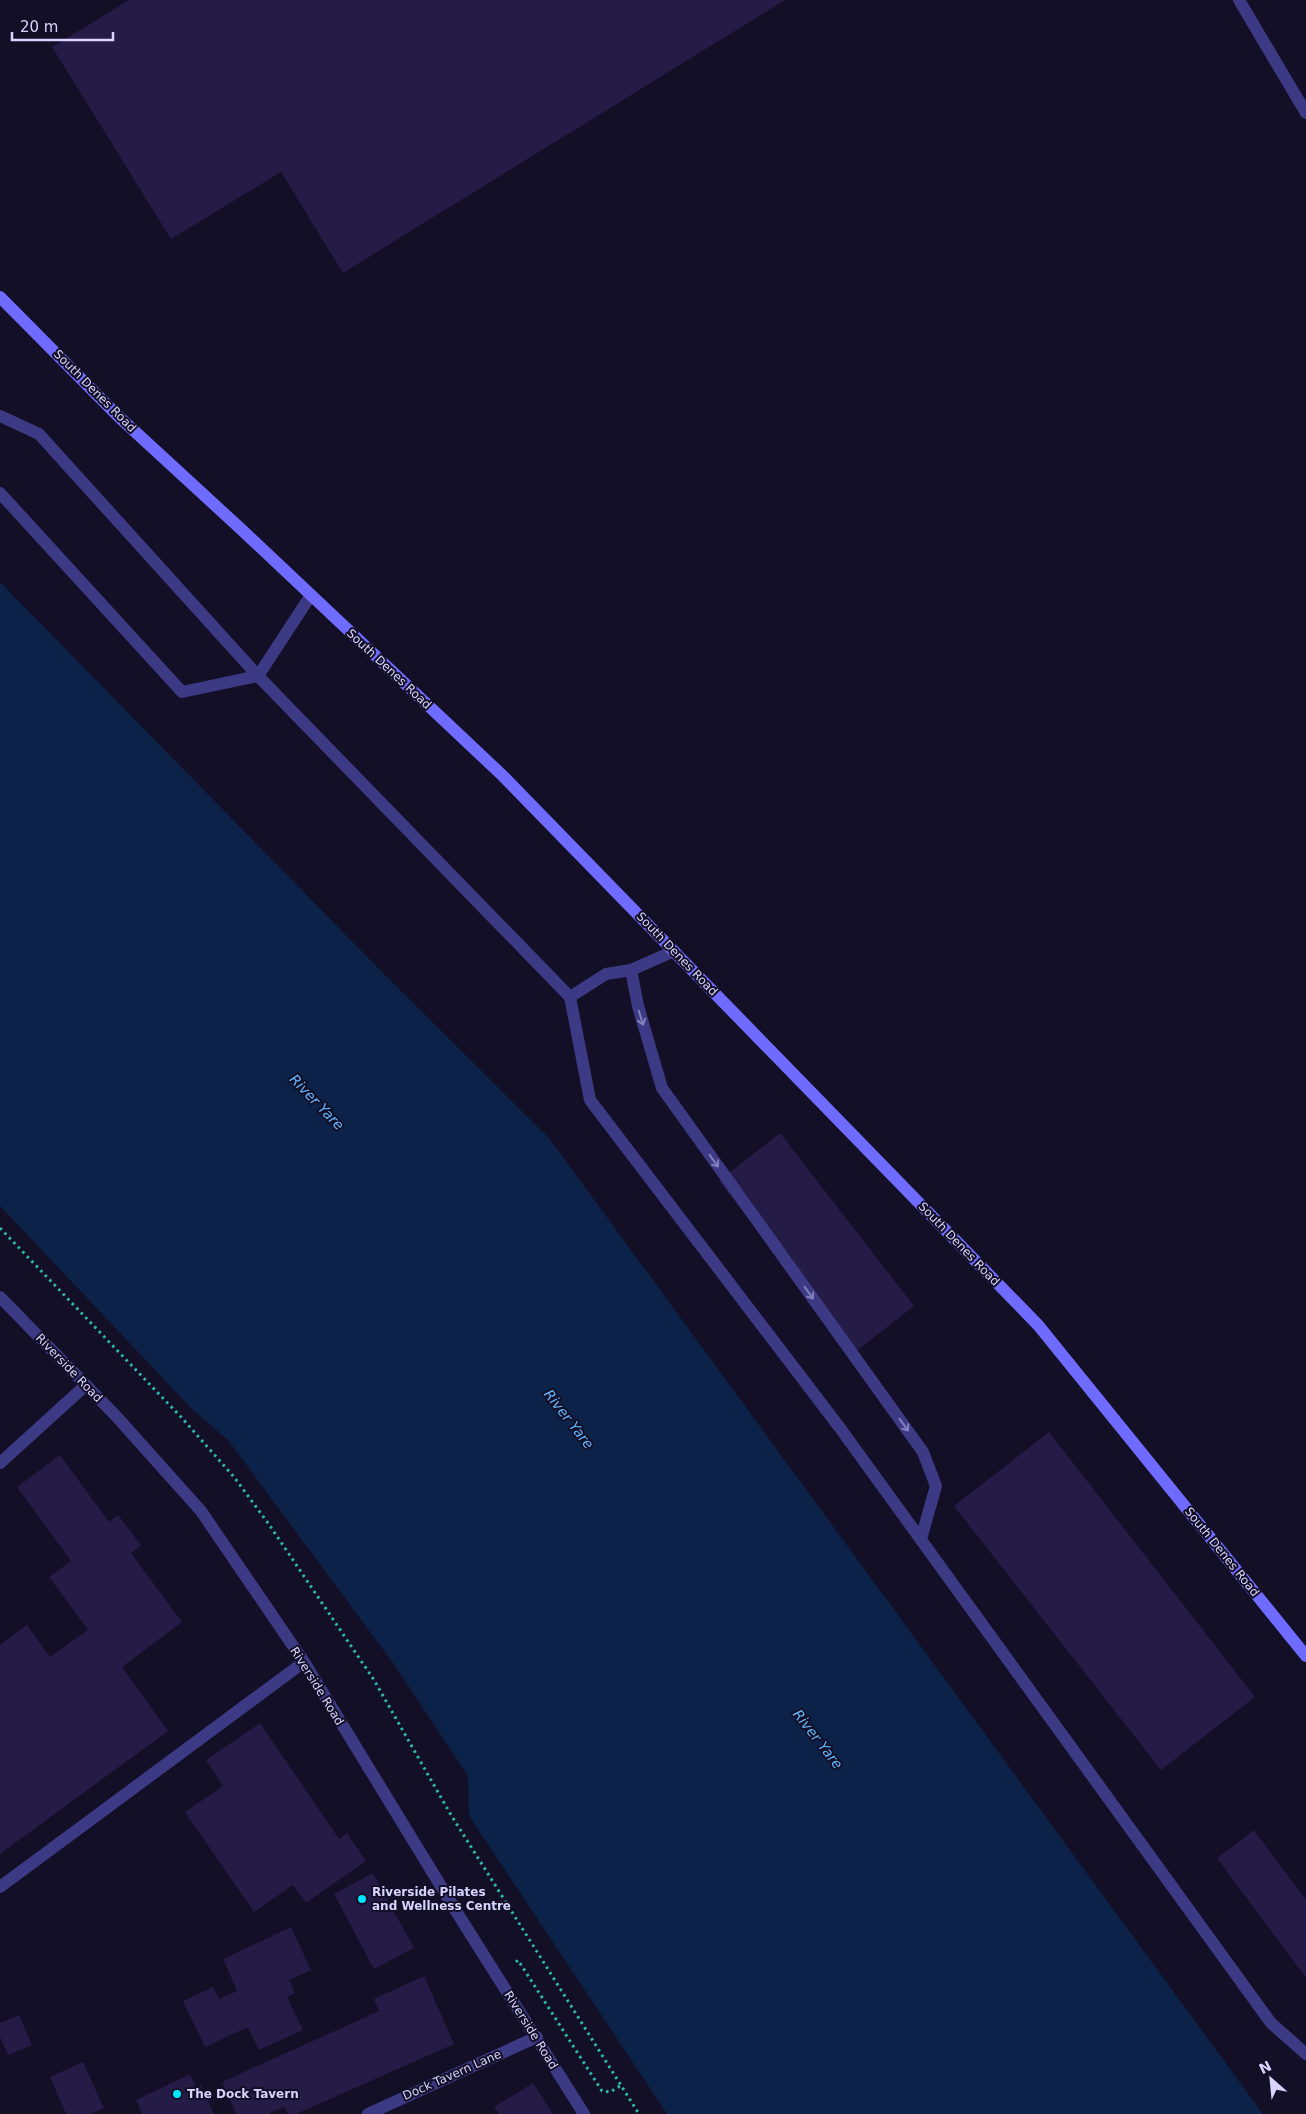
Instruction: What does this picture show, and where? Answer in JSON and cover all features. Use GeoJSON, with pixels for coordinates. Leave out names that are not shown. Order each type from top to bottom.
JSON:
{"type":"FeatureCollection","features":[{"type":"Feature","properties":{"kind":"street"},"geometry":{"type":"LineString","coordinates":[[1239,0],[1306,113]]}},
{"type":"Feature","properties":{"kind":"street","name":"South Denes Road"},"geometry":{"type":"LineString","coordinates":[[0,297],[118,416],[503,776],[1038,1325],[1306,1656]]}},
{"type":"Feature","properties":{"kind":"street"},"geometry":{"type":"LineString","coordinates":[[0,416],[39,434],[258,676],[570,997],[590,1100],[840,1428],[1271,2022],[1306,2054]]}},
{"type":"Feature","properties":{"kind":"street"},"geometry":{"type":"LineString","coordinates":[[0,493],[182,692],[258,676],[311,595]]}},
{"type":"Feature","properties":{"kind":"street"},"geometry":{"type":"LineString","coordinates":[[570,997],[606,974],[631,970],[674,951]]}},
{"type":"Feature","properties":{"kind":"street"},"geometry":{"type":"LineString","coordinates":[[631,970],[638,1006],[662,1088],[923,1452],[936,1486],[921,1538]]}},
{"type":"Feature","properties":{"kind":"street","name":"Riverside Road"},"geometry":{"type":"LineString","coordinates":[[0,1297],[86,1385],[201,1511],[304,1662],[461,1919],[584,2114]]}},
{"type":"Feature","properties":{"kind":"street"},"geometry":{"type":"LineString","coordinates":[[0,1463],[86,1385]]}},
{"type":"Feature","properties":{"kind":"street"},"geometry":{"type":"LineString","coordinates":[[0,1887],[304,1662]]}},
{"type":"Feature","properties":{"kind":"street","name":"Dock Tavern Lane"},"geometry":{"type":"LineString","coordinates":[[368,2114],[537,2037]]}},
{"type":"Feature","properties":{"kind":"path"},"geometry":{"type":"LineString","coordinates":[[0,1228],[180,1417],[234,1477],[268,1523],[374,1680],[452,1815],[639,2114]]}},
{"type":"Feature","properties":{"kind":"water","name":"River Yare"},"geometry":{"type":"Polygon","coordinates":[[[0,582],[386,976],[549,1138],[1263,2114],[667,2114],[469,1816],[468,1776],[393,1663],[228,1440],[192,1409],[0,1206],[0,582]]]}},
{"type":"Feature","properties":{"kind":"building"},"geometry":{"type":"Polygon","coordinates":[[[129,0],[785,0],[343,273],[281,172],[171,239],[52,47],[129,0]]]}},
{"type":"Feature","properties":{"kind":"building"},"geometry":{"type":"Polygon","coordinates":[[[780,1133],[914,1306],[854,1353],[719,1181],[780,1133]]]}},
{"type":"Feature","properties":{"kind":"building"},"geometry":{"type":"Polygon","coordinates":[[[1049,1432],[1255,1697],[1161,1770],[954,1506],[1049,1432]]]}},
{"type":"Feature","properties":{"kind":"building"},"geometry":{"type":"Polygon","coordinates":[[[60,1455],[109,1522],[118,1515],[141,1545],[131,1553],[182,1622],[122,1667],[168,1731],[0,1854],[0,1645],[27,1625],[50,1657],[88,1630],[49,1577],[71,1561],[17,1487],[60,1455]]]}},
{"type":"Feature","properties":{"kind":"building"},"geometry":{"type":"Polygon","coordinates":[[[260,1723],[339,1839],[347,1833],[366,1861],[306,1903],[293,1885],[254,1912],[185,1812],[223,1786],[206,1760],[260,1723]]]}},
{"type":"Feature","properties":{"kind":"building"},"geometry":{"type":"Polygon","coordinates":[[[1254,1830],[1306,1900],[1306,1978],[1217,1858],[1254,1830]]]}},
{"type":"Feature","properties":{"kind":"building"},"geometry":{"type":"Polygon","coordinates":[[[373,1873],[414,1948],[374,1969],[334,1894],[373,1873]]]}},
{"type":"Feature","properties":{"kind":"building"},"geometry":{"type":"Polygon","coordinates":[[[291,1927],[311,1970],[289,1980],[295,1993],[287,1997],[303,2030],[259,2050],[248,2027],[205,2047],[183,2001],[213,1987],[219,1999],[237,1991],[223,1959],[291,1927]]]}},
{"type":"Feature","properties":{"kind":"building"},"geometry":{"type":"Polygon","coordinates":[[[424,1976],[454,2044],[296,2114],[288,2114],[284,2107],[268,2114],[236,2114],[222,2082],[379,2011],[374,1999],[424,1976]]]}},
{"type":"Feature","properties":{"kind":"building"},"geometry":{"type":"Polygon","coordinates":[[[19,2015],[32,2045],[8,2055],[0,2037],[0,2023],[19,2015]]]}},
{"type":"Feature","properties":{"kind":"building"},"geometry":{"type":"Polygon","coordinates":[[[83,2062],[104,2108],[91,2114],[66,2114],[50,2077],[83,2062]]]}},
{"type":"Feature","properties":{"kind":"building","name":"The Dock Tavern"},"geometry":{"type":"Polygon","coordinates":[[[190,2074],[196,2088],[201,2085],[214,2114],[142,2114],[136,2100],[190,2074]]]}},
{"type":"Feature","properties":{"kind":"building"},"geometry":{"type":"Polygon","coordinates":[[[533,2083],[553,2114],[499,2114],[494,2107],[533,2083]]]}},
{"type":"Feature","properties":{"kind":"place","name":"Riverside Pilates and Wellness Centre"},"geometry":{"type":"Point","coordinates":[362,1899]}},
{"type":"Feature","properties":{"kind":"place","name":"The Dock Tavern"},"geometry":{"type":"Point","coordinates":[177,2094]}}]}
